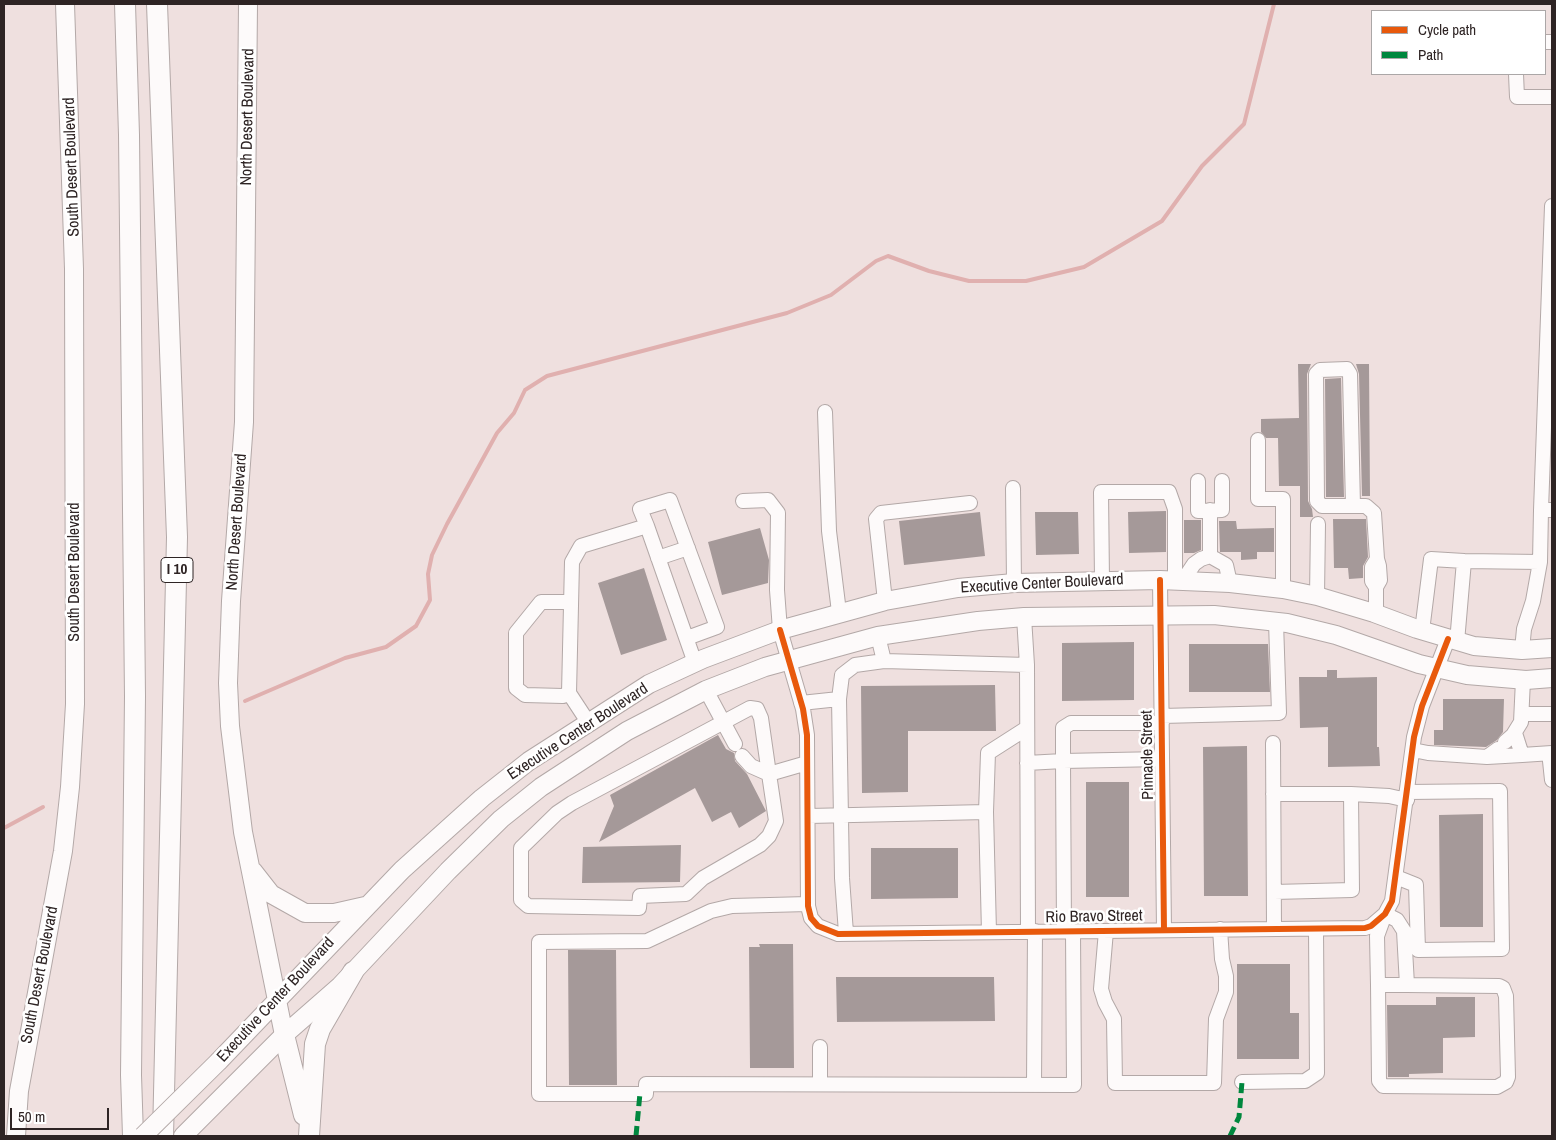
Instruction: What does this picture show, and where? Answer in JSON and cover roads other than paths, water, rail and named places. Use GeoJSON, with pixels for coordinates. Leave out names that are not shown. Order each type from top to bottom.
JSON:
{"type":"FeatureCollection","features":[{"type":"Feature","properties":{"kind":"highway"},"geometry":{"type":"LineString","coordinates":[[125,4],[129,135],[135,696],[131,1066],[133,1136]]}},
{"type":"Feature","properties":{"kind":"highway","name":"I 10"},"geometry":{"type":"LineString","coordinates":[[157,4],[177,537],[164,1136]]}},
{"type":"Feature","properties":{"kind":"highway"},"geometry":{"type":"LineString","coordinates":[[309,1136],[316,1044],[324,1022],[353,972]]}},
{"type":"Feature","properties":{"kind":"highway"},"geometry":{"type":"LineString","coordinates":[[284,1036],[309,1136]]}},
{"type":"Feature","properties":{"kind":"main road","name":"South Desert Boulevard"},"geometry":{"type":"LineString","coordinates":[[16,1136],[18,1091],[63,851],[75,704],[74,270],[65,4]]}},
{"type":"Feature","properties":{"kind":"main road","name":"North Desert Boulevard"},"geometry":{"type":"LineString","coordinates":[[248,4],[244,422],[231,601],[228,683],[235,776],[250,867],[284,1036]]}},
{"type":"Feature","properties":{"kind":"main road","name":"Executive Center Boulevard"},"geometry":{"type":"LineString","coordinates":[[144,1136],[276,1002],[365,906],[482,798],[529,760],[649,684],[695,663],[780,630],[839,612],[885,601],[958,588],[1014,583],[1102,580],[1175,581],[1230,583],[1283,589],[1317,596],[1376,614],[1422,631],[1494,649],[1552,648]]}},
{"type":"Feature","properties":{"kind":"main road","name":"Executive Center Boulevard"},"geometry":{"type":"LineString","coordinates":[[183,1136],[284,1036],[353,972],[448,871],[501,819],[541,787],[627,731],[706,690],[790,659],[878,636],[939,625],[1024,617],[1214,615],[1276,622],[1336,635],[1437,669],[1467,675],[1523,680],[1552,678]]}},
{"type":"Feature","properties":{"kind":"main road"},"geometry":{"type":"LineString","coordinates":[[568,735],[584,758]]}},
{"type":"Feature","properties":{"kind":"main road"},"geometry":{"type":"LineString","coordinates":[[250,867],[271,894],[305,913],[334,913],[365,906]]}},
{"type":"Feature","properties":{"kind":"street"},"geometry":{"type":"LineString","coordinates":[[1516,75],[1517,97],[1552,97]]}},
{"type":"Feature","properties":{"kind":"street"},"geometry":{"type":"LineString","coordinates":[[1522,650],[1524,629],[1533,601],[1540,562],[1547,510],[1552,206]]}},
{"type":"Feature","properties":{"kind":"street"},"geometry":{"type":"LineString","coordinates":[[1353,506],[1350,374],[1347,369],[1320,370],[1316,374],[1317,501],[1322,506],[1353,506],[1366,506],[1374,513],[1376,559],[1380,566],[1380,580],[1376,587],[1376,614]]}},
{"type":"Feature","properties":{"kind":"street"},"geometry":{"type":"LineString","coordinates":[[825,412],[829,531],[839,612]]}},
{"type":"Feature","properties":{"kind":"street"},"geometry":{"type":"LineString","coordinates":[[1258,440],[1258,499],[1283,499],[1283,589]]}},
{"type":"Feature","properties":{"kind":"street"},"geometry":{"type":"LineString","coordinates":[[1198,481],[1198,510],[1222,510],[1222,481]]}},
{"type":"Feature","properties":{"kind":"street"},"geometry":{"type":"LineString","coordinates":[[1013,488],[1014,583]]}},
{"type":"Feature","properties":{"kind":"street","name":"Pinnacle Street"},"geometry":{"type":"LineString","coordinates":[[1102,580],[1101,492],[1169,492],[1175,508],[1175,581],[1160,615],[1164,930]]}},
{"type":"Feature","properties":{"kind":"street"},"geometry":{"type":"LineString","coordinates":[[687,638],[717,627],[670,500],[640,509],[695,663]]}},
{"type":"Feature","properties":{"kind":"street","name":"Rio Bravo Street"},"geometry":{"type":"LineString","coordinates":[[743,501],[768,500],[778,513],[777,590],[780,630],[802,702],[807,735],[809,816],[808,904],[811,918],[818,926],[827,931],[846,933],[1365,928],[1377,923],[1385,914]]}},
{"type":"Feature","properties":{"kind":"street"},"geometry":{"type":"LineString","coordinates":[[885,601],[876,519],[881,513],[970,503]]}},
{"type":"Feature","properties":{"kind":"street"},"geometry":{"type":"LineString","coordinates":[[1210,510],[1210,556]]}},
{"type":"Feature","properties":{"kind":"street"},"geometry":{"type":"LineString","coordinates":[[1317,596],[1318,524]]}},
{"type":"Feature","properties":{"kind":"street"},"geometry":{"type":"LineString","coordinates":[[588,722],[569,693],[572,562],[581,546],[647,526]]}},
{"type":"Feature","properties":{"kind":"street"},"geometry":{"type":"LineString","coordinates":[[658,558],[688,548]]}},
{"type":"Feature","properties":{"kind":"street"},"geometry":{"type":"LineString","coordinates":[[1175,581],[1188,573],[1200,559],[1210,556],[1226,565],[1230,583]]}},
{"type":"Feature","properties":{"kind":"street"},"geometry":{"type":"LineString","coordinates":[[1422,631],[1431,560],[1540,562]]}},
{"type":"Feature","properties":{"kind":"street"},"geometry":{"type":"LineString","coordinates":[[1378,985],[1499,986],[1503,988],[1506,996],[1508,1077],[1506,1082],[1497,1087],[1383,1086],[1379,1081],[1377,936],[1392,901],[1413,750],[1422,706],[1437,669],[1453,640],[1464,561]]}},
{"type":"Feature","properties":{"kind":"street"},"geometry":{"type":"LineString","coordinates":[[569,693],[563,696],[525,695],[516,688],[516,633],[541,602],[571,602]]}},
{"type":"Feature","properties":{"kind":"street"},"geometry":{"type":"LineString","coordinates":[[1024,617],[1027,665],[1027,763],[1034,1085]]}},
{"type":"Feature","properties":{"kind":"street"},"geometry":{"type":"LineString","coordinates":[[808,904],[732,906],[711,911],[647,940],[538,942],[538,1094],[646,1094],[646,1084],[1074,1085],[1063,728],[1071,723],[1279,713],[1276,622]]}},
{"type":"Feature","properties":{"kind":"street"},"geometry":{"type":"LineString","coordinates":[[878,636],[884,661]]}},
{"type":"Feature","properties":{"kind":"street"},"geometry":{"type":"LineString","coordinates":[[846,933],[839,699],[842,674],[854,665],[884,661],[1027,665]]}},
{"type":"Feature","properties":{"kind":"street"},"geometry":{"type":"LineString","coordinates":[[1501,745],[1521,722],[1523,680]]}},
{"type":"Feature","properties":{"kind":"street"},"geometry":{"type":"LineString","coordinates":[[706,690],[739,750],[751,766],[769,774],[807,763]]}},
{"type":"Feature","properties":{"kind":"street"},"geometry":{"type":"LineString","coordinates":[[802,702],[839,699]]}},
{"type":"Feature","properties":{"kind":"street"},"geometry":{"type":"LineString","coordinates":[[750,708],[757,709],[761,718],[769,774],[776,821],[769,836],[760,845],[703,878],[686,894],[640,896],[639,908],[528,906],[521,900],[521,848],[557,813],[572,803],[750,708]]}},
{"type":"Feature","properties":{"kind":"street"},"geometry":{"type":"LineString","coordinates":[[1522,714],[1552,714]]}},
{"type":"Feature","properties":{"kind":"street"},"geometry":{"type":"LineString","coordinates":[[989,932],[986,812],[988,753],[1027,728]]}},
{"type":"Feature","properties":{"kind":"street"},"geometry":{"type":"LineString","coordinates":[[1273,743],[1274,929]]}},
{"type":"Feature","properties":{"kind":"street"},"geometry":{"type":"LineString","coordinates":[[1413,750],[1428,753],[1501,745],[1522,755],[1552,753]]}},
{"type":"Feature","properties":{"kind":"street"},"geometry":{"type":"LineString","coordinates":[[1501,745],[1522,755]]}},
{"type":"Feature","properties":{"kind":"street"},"geometry":{"type":"LineString","coordinates":[[1027,763],[1162,759]]}},
{"type":"Feature","properties":{"kind":"street"},"geometry":{"type":"LineString","coordinates":[[1552,759],[1550,762],[1552,780]]}},
{"type":"Feature","properties":{"kind":"street"},"geometry":{"type":"LineString","coordinates":[[1273,794],[1408,796],[1500,791],[1502,949],[1418,950],[1416,885],[1396,878]]}},
{"type":"Feature","properties":{"kind":"street"},"geometry":{"type":"LineString","coordinates":[[1274,892],[1352,890],[1351,794]]}},
{"type":"Feature","properties":{"kind":"street"},"geometry":{"type":"LineString","coordinates":[[809,816],[986,812]]}},
{"type":"Feature","properties":{"kind":"street"},"geometry":{"type":"LineString","coordinates":[[1385,914],[1397,920],[1404,932],[1407,985]]}},
{"type":"Feature","properties":{"kind":"street"},"geometry":{"type":"LineString","coordinates":[[1242,1082],[1306,1080],[1317,1073],[1316,929]]}},
{"type":"Feature","properties":{"kind":"street"},"geometry":{"type":"LineString","coordinates":[[1106,931],[1101,989],[1114,1019],[1115,1083],[1214,1083],[1216,1019],[1226,992],[1226,976],[1222,959],[1220,930]]}},
{"type":"Feature","properties":{"kind":"street"},"geometry":{"type":"LineString","coordinates":[[820,1047],[820,1084]]}},
{"type":"Feature","properties":{"kind":"waterway"},"geometry":{"type":"LineString","coordinates":[[245,701],[345,658],[386,647],[416,626],[430,600],[428,574],[432,555],[447,524],[497,433],[514,413],[525,390],[547,376],[787,313],[831,295],[876,261],[888,256],[929,271],[969,281],[1026,281],[1084,267],[1162,221],[1202,166],[1244,124],[1274,4]]}},
{"type":"Feature","properties":{"kind":"waterway"},"geometry":{"type":"LineString","coordinates":[[4,828],[43,807]]}}]}
